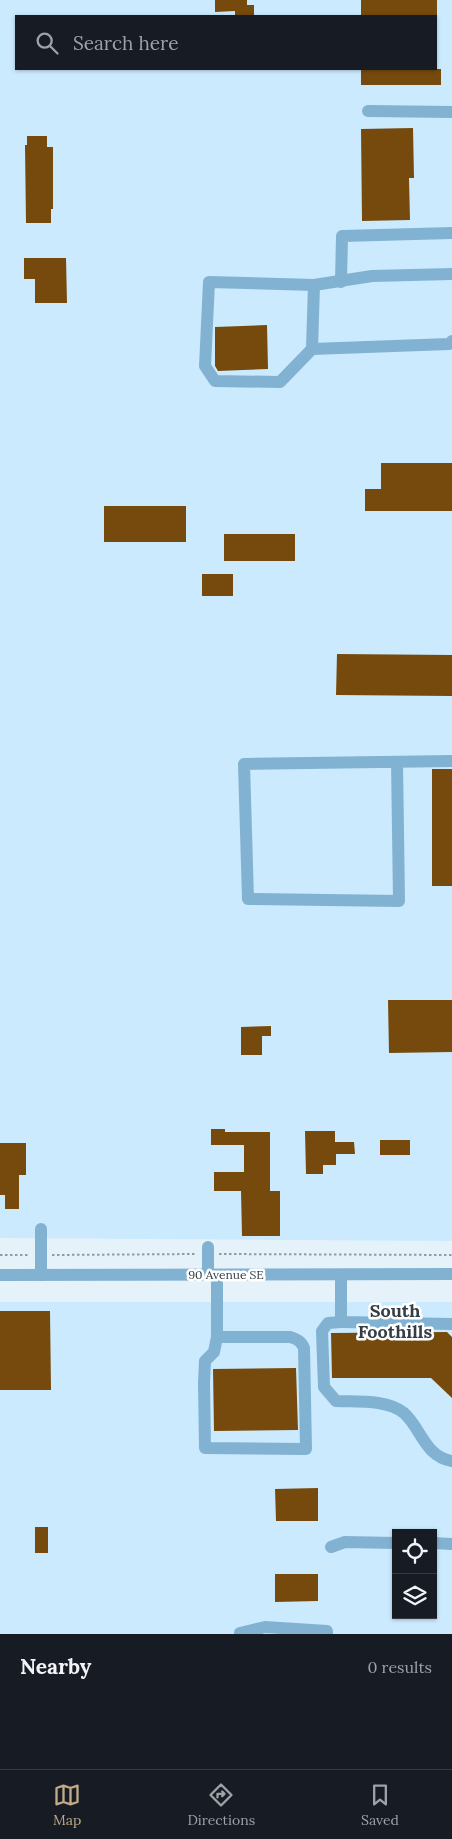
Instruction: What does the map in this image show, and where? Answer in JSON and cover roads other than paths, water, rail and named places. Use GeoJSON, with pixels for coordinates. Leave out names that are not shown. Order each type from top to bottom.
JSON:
{"type":"FeatureCollection","features":[{"type":"Feature","properties":{"kind":"street"},"geometry":{"type":"LineString","coordinates":[[368,111],[452,112]]}},
{"type":"Feature","properties":{"kind":"street"},"geometry":{"type":"LineString","coordinates":[[341,282],[342,236],[452,233]]}},
{"type":"Feature","properties":{"kind":"street"},"geometry":{"type":"LineString","coordinates":[[314,285],[312,349],[280,382],[215,381],[204,366],[209,282],[314,285],[372,276],[452,274]]}},
{"type":"Feature","properties":{"kind":"street"},"geometry":{"type":"LineString","coordinates":[[312,349],[449,344],[452,341]]}},
{"type":"Feature","properties":{"kind":"street"},"geometry":{"type":"LineString","coordinates":[[397,762],[399,901],[248,900],[244,764],[452,761]]}},
{"type":"Feature","properties":{"kind":"street"},"geometry":{"type":"LineString","coordinates":[[40,1275],[41,1229]]}},
{"type":"Feature","properties":{"kind":"street"},"geometry":{"type":"LineString","coordinates":[[208,1250],[217,1337],[214,1352],[205,1361],[204,1448],[306,1449],[306,1388],[304,1348],[302,1343],[297,1338],[290,1337],[217,1337]]}},
{"type":"Feature","properties":{"kind":"street","name":"90 Avenue SE"},"geometry":{"type":"LineString","coordinates":[[0,1275],[452,1274]]}},
{"type":"Feature","properties":{"kind":"street"},"geometry":{"type":"LineString","coordinates":[[341,1275],[342,1322]]}},
{"type":"Feature","properties":{"kind":"street"},"geometry":{"type":"LineString","coordinates":[[452,1324],[342,1322],[328,1323],[322,1331],[324,1387],[336,1401],[386,1405],[404,1413],[433,1453],[452,1461]]}},
{"type":"Feature","properties":{"kind":"street"},"geometry":{"type":"LineString","coordinates":[[331,1546],[345,1542],[392,1543]]}},
{"type":"Feature","properties":{"kind":"street"},"geometry":{"type":"LineString","coordinates":[[437,1544],[452,1544]]}},
{"type":"Feature","properties":{"kind":"street"},"geometry":{"type":"LineString","coordinates":[[240,1634],[240,1632],[265,1627],[327,1631],[327,1634]]}},
{"type":"Feature","properties":{"kind":"district","name":"South Foothills"},"geometry":{"type":"Point","coordinates":[395,1321]}}]}
